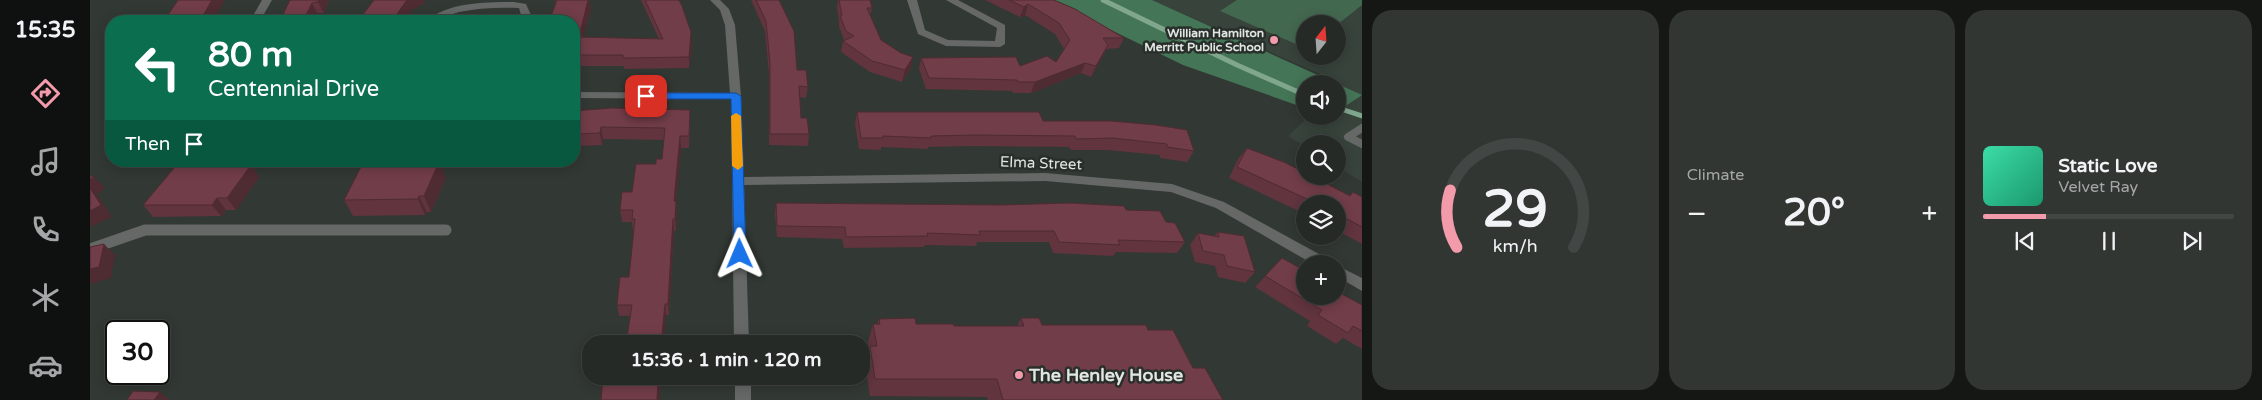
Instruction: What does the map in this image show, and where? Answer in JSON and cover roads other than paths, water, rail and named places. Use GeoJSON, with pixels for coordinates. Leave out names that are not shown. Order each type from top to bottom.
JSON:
{"type":"FeatureCollection","features":[{"type":"Feature","properties":{"kind":"street"},"geometry":{"type":"LineString","coordinates":[[258,15],[267,0]]}},
{"type":"Feature","properties":{"kind":"street"},"geometry":{"type":"LineString","coordinates":[[715,0],[724,9],[730,25],[736,96],[742,335]]}},
{"type":"Feature","properties":{"kind":"street"},"geometry":{"type":"LineString","coordinates":[[912,0],[922,32],[946,43],[1000,44],[1002,27],[951,0]]}},
{"type":"Feature","properties":{"kind":"street"},"geometry":{"type":"LineString","coordinates":[[440,15],[449,11],[511,4],[523,6],[526,15]]}},
{"type":"Feature","properties":{"kind":"street"},"geometry":{"type":"LineString","coordinates":[[580,95],[736,96]]}},
{"type":"Feature","properties":{"kind":"street","name":"Elma Street"},"geometry":{"type":"LineString","coordinates":[[738,181],[1045,177],[1172,188],[1220,205],[1309,255]]}},
{"type":"Feature","properties":{"kind":"street"},"geometry":{"type":"LineString","coordinates":[[1346,275],[1362,284]]}},
{"type":"Feature","properties":{"kind":"street"},"geometry":{"type":"LineString","coordinates":[[742,385],[743,400]]}},
{"type":"Feature","properties":{"kind":"lane"},"geometry":{"type":"LineString","coordinates":[[1362,128],[1348,137],[1362,144]]}},
{"type":"Feature","properties":{"kind":"lane"},"geometry":{"type":"LineString","coordinates":[[90,249],[145,230],[446,230]]}},
{"type":"Feature","properties":{"kind":"waterway"},"geometry":{"type":"LineString","coordinates":[[1103,0],[1237,65],[1296,91]]}},
{"type":"Feature","properties":{"kind":"waterway"},"geometry":{"type":"LineString","coordinates":[[1346,111],[1362,116]]}},
{"type":"Feature","properties":{"kind":"place","name":"William Hamilton Merritt Public School"},"geometry":{"type":"Point","coordinates":[1274,40]}},
{"type":"Feature","properties":{"kind":"place","name":"The Henley House"},"geometry":{"type":"Point","coordinates":[1019,375]}}]}
